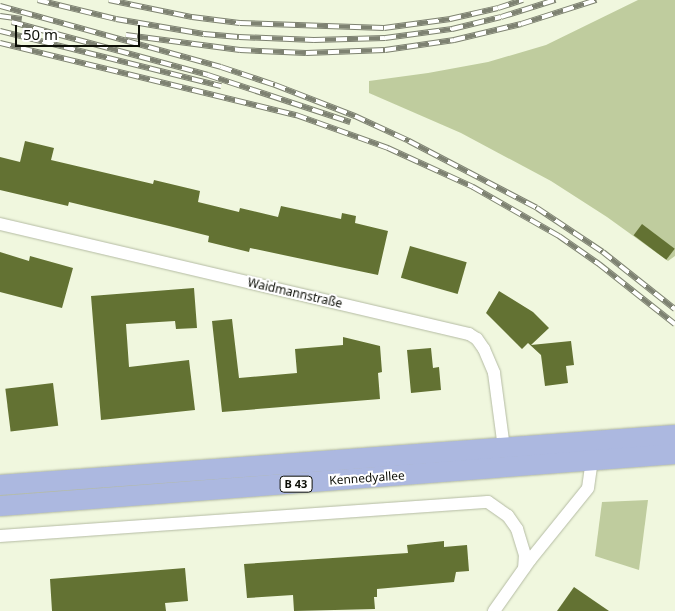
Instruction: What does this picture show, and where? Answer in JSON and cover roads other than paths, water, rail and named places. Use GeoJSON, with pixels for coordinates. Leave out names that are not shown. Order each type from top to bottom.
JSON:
{"type":"FeatureCollection","features":[{"type":"Feature","properties":{"kind":"main road","name":"Kennedyallee"},"geometry":{"type":"LineString","coordinates":[[0,485],[675,435]]}},
{"type":"Feature","properties":{"kind":"main road","name":"Kennedyallee"},"geometry":{"type":"LineString","coordinates":[[0,506],[675,454]]}},
{"type":"Feature","properties":{"kind":"street","name":"Waidmannstraße"},"geometry":{"type":"LineString","coordinates":[[0,224],[469,334],[477,339],[494,373],[504,448]]}},
{"type":"Feature","properties":{"kind":"street"},"geometry":{"type":"LineString","coordinates":[[494,611],[524,568],[586,491],[590,483],[592,461],[566,443]]}},
{"type":"Feature","properties":{"kind":"street"},"geometry":{"type":"LineString","coordinates":[[0,536],[488,502],[508,516],[517,529],[524,555],[524,568]]}},
{"type":"Feature","properties":{"kind":"railway"},"geometry":{"type":"LineString","coordinates":[[38,0],[116,19],[204,34],[314,40],[385,38],[452,29],[501,17],[555,0]]}},
{"type":"Feature","properties":{"kind":"railway"},"geometry":{"type":"LineString","coordinates":[[109,0],[192,17],[240,23],[384,28],[450,19],[523,0]]}},
{"type":"Feature","properties":{"kind":"railway"},"geometry":{"type":"LineString","coordinates":[[126,35],[240,50],[306,53],[385,50],[454,40],[521,24],[596,0]]}},
{"type":"Feature","properties":{"kind":"railway"},"geometry":{"type":"LineString","coordinates":[[0,6],[221,67],[275,85],[355,116],[409,141],[537,208],[603,252],[675,309]]}},
{"type":"Feature","properties":{"kind":"railway"},"geometry":{"type":"LineString","coordinates":[[0,16],[22,19]]}},
{"type":"Feature","properties":{"kind":"railway"},"geometry":{"type":"LineString","coordinates":[[12,22],[208,75],[350,122]]}},
{"type":"Feature","properties":{"kind":"railway"},"geometry":{"type":"LineString","coordinates":[[0,31],[221,86]]}},
{"type":"Feature","properties":{"kind":"railway"},"geometry":{"type":"LineString","coordinates":[[0,43],[296,115],[388,148],[473,187],[559,236],[599,264],[675,324]]}}]}
